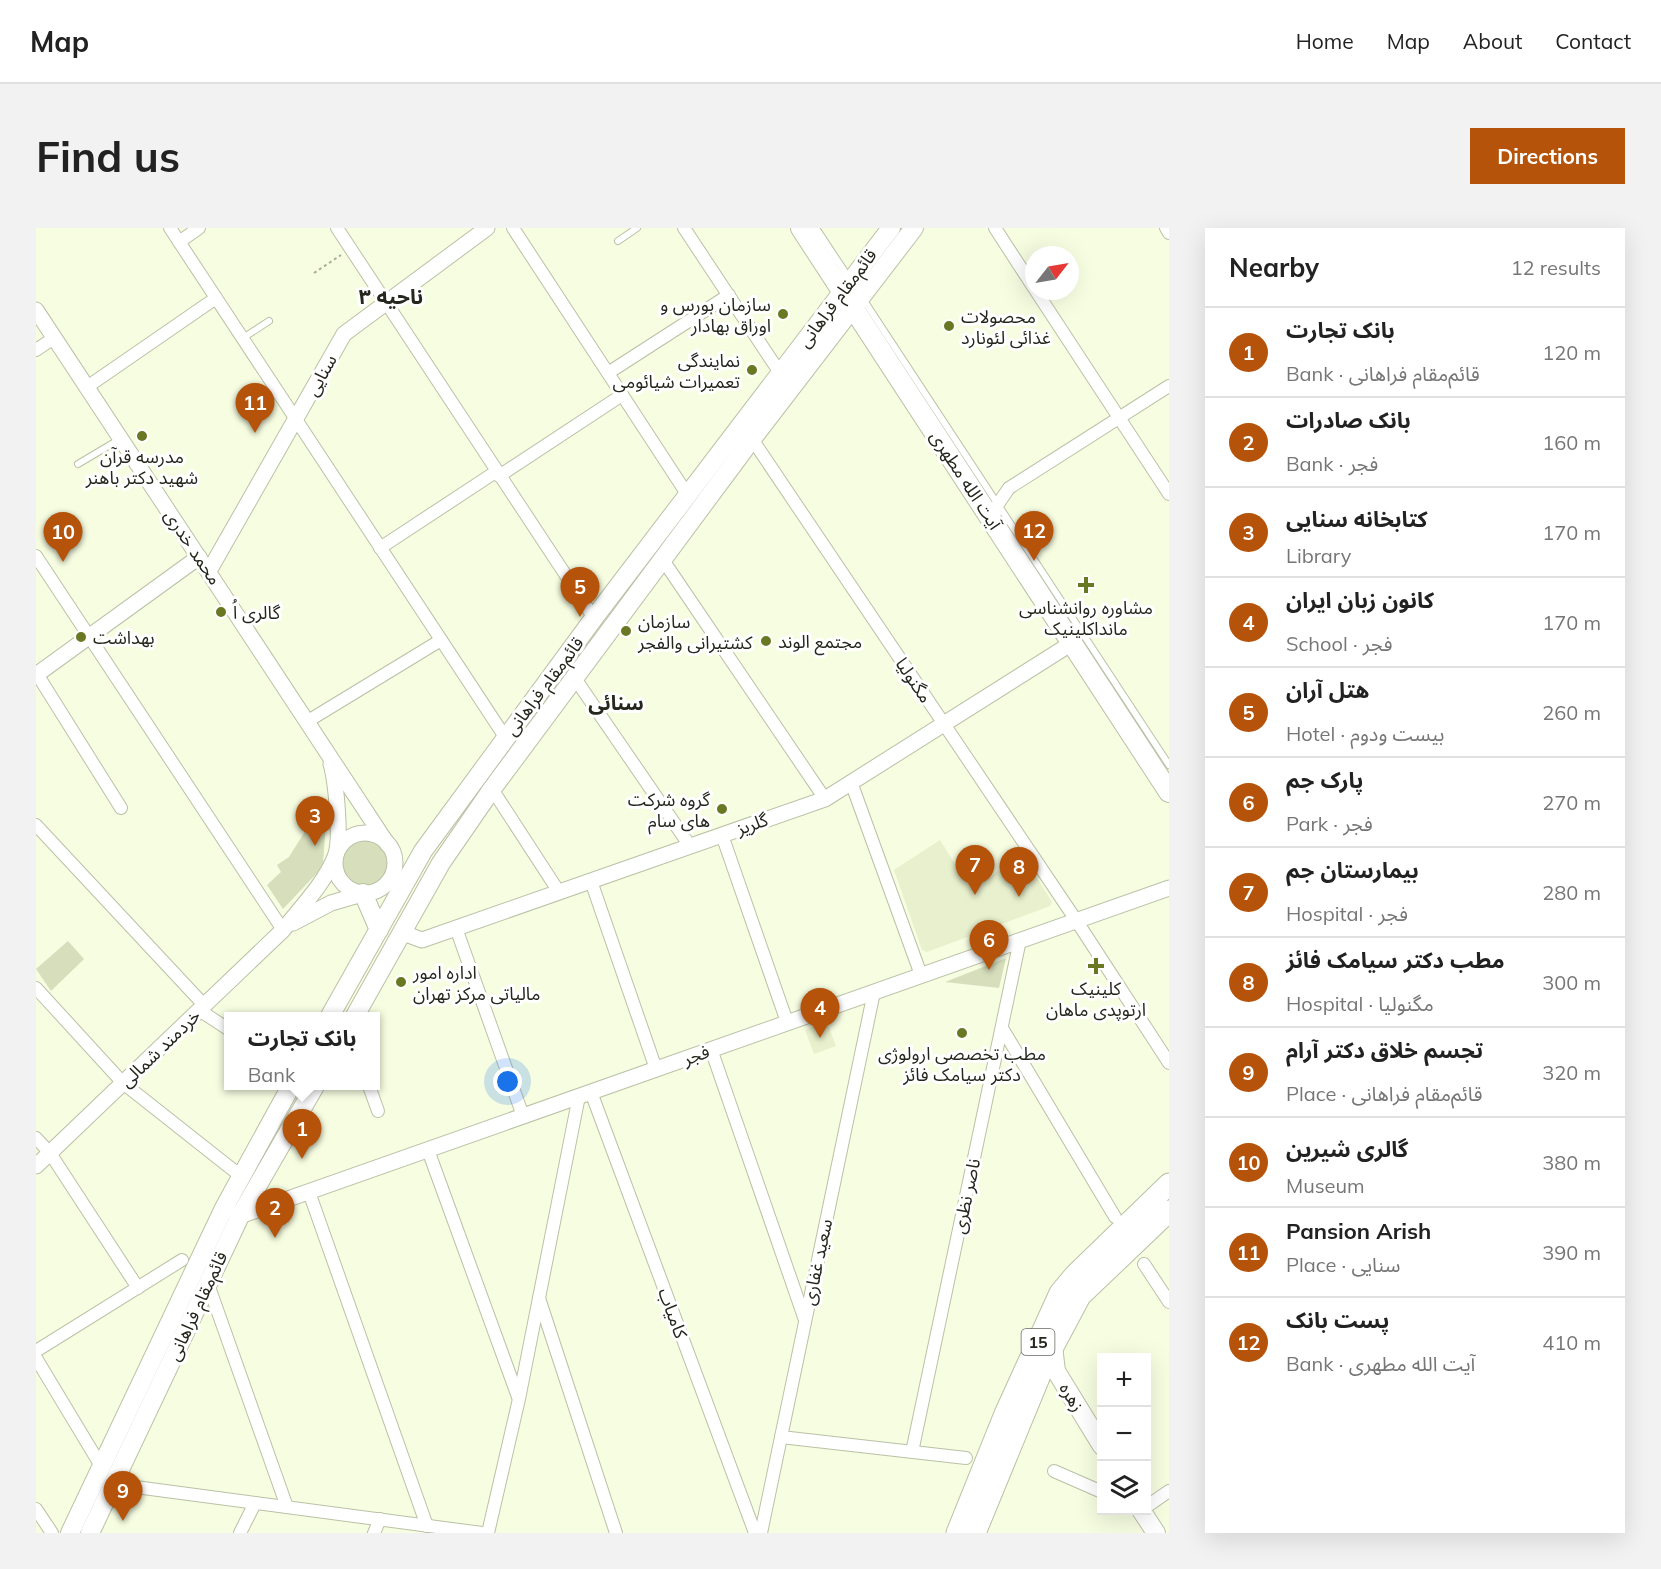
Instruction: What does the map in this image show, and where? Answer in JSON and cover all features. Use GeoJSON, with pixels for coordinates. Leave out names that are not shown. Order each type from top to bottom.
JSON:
{"type":"FeatureCollection","features":[{"type":"Feature","properties":{"kind":"highway","name":"15"},"geometry":{"type":"LineString","coordinates":[[957,1533],[1005,1414],[1060,1293],[1075,1275],[1169,1184]]}},
{"type":"Feature","properties":{"kind":"highway","name":"15"},"geometry":{"type":"LineString","coordinates":[[975,1533],[1053,1346],[1085,1290],[1169,1211]]}},
{"type":"Feature","properties":{"kind":"main road","name":"آیت الله مطهری"},"geometry":{"type":"LineString","coordinates":[[801,228],[852,294],[995,512],[1072,643],[1166,776]]}},
{"type":"Feature","properties":{"kind":"main road","name":"قائم‌مقام فراهانی"},"geometry":{"type":"LineString","coordinates":[[358,1012],[441,863],[574,677],[752,439],[852,294],[891,228]]}},
{"type":"Feature","properties":{"kind":"main road","name":"قائم‌مقام فراهانی"},"geometry":{"type":"LineString","coordinates":[[333,1012],[423,851],[505,737],[780,373],[914,228]]}},
{"type":"Feature","properties":{"kind":"main road"},"geometry":{"type":"LineString","coordinates":[[407,879],[425,892]]}},
{"type":"Feature","properties":{"kind":"main road"},"geometry":{"type":"LineString","coordinates":[[363,893],[379,930]]}},
{"type":"Feature","properties":{"kind":"main road","name":"قائم‌مقام فراهانی"},"geometry":{"type":"LineString","coordinates":[[90,1533],[208,1284],[242,1177],[289,1090]]}},
{"type":"Feature","properties":{"kind":"main road","name":"قائم‌مقام فراهانی"},"geometry":{"type":"LineString","coordinates":[[70,1533],[101,1466],[232,1212],[312,1090]]}},
{"type":"Feature","properties":{"kind":"main road","name":"زهره"},"geometry":{"type":"LineString","coordinates":[[1053,1346],[1056,1371],[1097,1439]]}},
{"type":"Feature","properties":{"kind":"main road"},"geometry":{"type":"LineString","coordinates":[[1144,1515],[1156,1533]]}},
{"type":"Feature","properties":{"kind":"street"},"geometry":{"type":"LineString","coordinates":[[170,228],[505,737]]}},
{"type":"Feature","properties":{"kind":"street"},"geometry":{"type":"LineString","coordinates":[[179,242],[199,228]]}},
{"type":"Feature","properties":{"kind":"street"},"geometry":{"type":"LineString","coordinates":[[337,228],[594,618]]}},
{"type":"Feature","properties":{"kind":"street","name":"سنایی"},"geometry":{"type":"LineString","coordinates":[[209,571],[344,334],[487,228]]}},
{"type":"Feature","properties":{"kind":"street"},"geometry":{"type":"LineString","coordinates":[[513,228],[687,494]]}},
{"type":"Feature","properties":{"kind":"street"},"geometry":{"type":"LineString","coordinates":[[684,228],[780,373]]}},
{"type":"Feature","properties":{"kind":"street"},"geometry":{"type":"LineString","coordinates":[[995,228],[1025,274]]}},
{"type":"Feature","properties":{"kind":"street"},"geometry":{"type":"LineString","coordinates":[[1166,228],[1169,233]]}},
{"type":"Feature","properties":{"kind":"street"},"geometry":{"type":"LineString","coordinates":[[608,373],[729,295]]}},
{"type":"Feature","properties":{"kind":"street"},"geometry":{"type":"LineString","coordinates":[[87,387],[216,298]]}},
{"type":"Feature","properties":{"kind":"street"},"geometry":{"type":"LineString","coordinates":[[1042,300],[1169,494]]}},
{"type":"Feature","properties":{"kind":"street","name":"محمد خدری"},"geometry":{"type":"LineString","coordinates":[[36,310],[328,751],[407,879]]}},
{"type":"Feature","properties":{"kind":"street"},"geometry":{"type":"LineString","coordinates":[[36,350],[54,338]]}},
{"type":"Feature","properties":{"kind":"street"},"geometry":{"type":"LineString","coordinates":[[995,512],[1009,488],[1169,386]]}},
{"type":"Feature","properties":{"kind":"street"},"geometry":{"type":"LineString","coordinates":[[380,548],[622,395]]}},
{"type":"Feature","properties":{"kind":"street","name":"مگنولیا"},"geometry":{"type":"LineString","coordinates":[[752,439],[1076,920],[1169,1063]]}},
{"type":"Feature","properties":{"kind":"street"},"geometry":{"type":"LineString","coordinates":[[36,556],[284,930]]}},
{"type":"Feature","properties":{"kind":"street"},"geometry":{"type":"LineString","coordinates":[[122,808],[37,674],[199,557]]}},
{"type":"Feature","properties":{"kind":"street"},"geometry":{"type":"LineString","coordinates":[[663,560],[825,799]]}},
{"type":"Feature","properties":{"kind":"street"},"geometry":{"type":"LineString","coordinates":[[308,721],[441,639]]}},
{"type":"Feature","properties":{"kind":"street","name":"گلریز"},"geometry":{"type":"LineString","coordinates":[[403,933],[422,940],[825,799],[1072,643]]}},
{"type":"Feature","properties":{"kind":"street"},"geometry":{"type":"LineString","coordinates":[[574,677],[690,846]]}},
{"type":"Feature","properties":{"kind":"street"},"geometry":{"type":"LineString","coordinates":[[328,751],[337,789],[335,864],[340,881],[346,887],[363,893],[379,890],[391,879],[395,862],[391,850],[373,834],[354,835],[346,840],[336,856]]}},
{"type":"Feature","properties":{"kind":"street"},"geometry":{"type":"LineString","coordinates":[[851,782],[921,975]]}},
{"type":"Feature","properties":{"kind":"street"},"geometry":{"type":"LineString","coordinates":[[492,789],[559,892]]}},
{"type":"Feature","properties":{"kind":"street"},"geometry":{"type":"LineString","coordinates":[[36,825],[201,1008],[224,1026]]}},
{"type":"Feature","properties":{"kind":"street"},"geometry":{"type":"LineString","coordinates":[[722,835],[787,1022]]}},
{"type":"Feature","properties":{"kind":"street","name":"خردمند شمالی"},"geometry":{"type":"LineString","coordinates":[[36,1166],[284,930],[314,892],[336,856]]}},
{"type":"Feature","properties":{"kind":"street"},"geometry":{"type":"LineString","coordinates":[[591,880],[656,1069]]}},
{"type":"Feature","properties":{"kind":"street","name":"فجر"},"geometry":{"type":"LineString","coordinates":[[232,1212],[309,1192],[1169,888]]}},
{"type":"Feature","properties":{"kind":"street","name":"خردمند شمالی"},"geometry":{"type":"LineString","coordinates":[[284,930],[331,903],[363,893]]}},
{"type":"Feature","properties":{"kind":"street"},"geometry":{"type":"LineString","coordinates":[[456,928],[523,1116]]}},
{"type":"Feature","properties":{"kind":"street","name":"ناصر نظری"},"geometry":{"type":"LineString","coordinates":[[912,1452],[1020,940]]}},
{"type":"Feature","properties":{"kind":"street"},"geometry":{"type":"LineString","coordinates":[[36,988],[123,1083],[242,1177]]}},
{"type":"Feature","properties":{"kind":"street","name":"سعید غفاری"},"geometry":{"type":"LineString","coordinates":[[761,1533],[874,992]]}},
{"type":"Feature","properties":{"kind":"street"},"geometry":{"type":"LineString","coordinates":[[1002,1028],[1115,1217]]}},
{"type":"Feature","properties":{"kind":"street"},"geometry":{"type":"LineString","coordinates":[[711,1049],[805,1322]]}},
{"type":"Feature","properties":{"kind":"street"},"geometry":{"type":"LineString","coordinates":[[370,1090],[378,1111]]}},
{"type":"Feature","properties":{"kind":"street"},"geometry":{"type":"LineString","coordinates":[[488,1533],[519,1399],[538,1295],[585,1094]]}},
{"type":"Feature","properties":{"kind":"street","name":"کامیاب"},"geometry":{"type":"LineString","coordinates":[[585,1094],[755,1533]]}},
{"type":"Feature","properties":{"kind":"street"},"geometry":{"type":"LineString","coordinates":[[36,1138],[50,1153],[138,1288]]}},
{"type":"Feature","properties":{"kind":"street"},"geometry":{"type":"LineString","coordinates":[[428,1150],[519,1399]]}},
{"type":"Feature","properties":{"kind":"street"},"geometry":{"type":"LineString","coordinates":[[309,1192],[426,1526]]}},
{"type":"Feature","properties":{"kind":"street"},"geometry":{"type":"LineString","coordinates":[[36,1351],[182,1260]]}},
{"type":"Feature","properties":{"kind":"street"},"geometry":{"type":"LineString","coordinates":[[1144,1264],[1169,1302]]}},
{"type":"Feature","properties":{"kind":"street"},"geometry":{"type":"LineString","coordinates":[[208,1284],[286,1507]]}},
{"type":"Feature","properties":{"kind":"street"},"geometry":{"type":"LineString","coordinates":[[538,1295],[616,1533]]}},
{"type":"Feature","properties":{"kind":"street"},"geometry":{"type":"LineString","coordinates":[[36,1358],[101,1466]]}},
{"type":"Feature","properties":{"kind":"street"},"geometry":{"type":"LineString","coordinates":[[781,1437],[966,1458]]}},
{"type":"Feature","properties":{"kind":"street"},"geometry":{"type":"LineString","coordinates":[[1054,1470],[1097,1490]]}},
{"type":"Feature","properties":{"kind":"street"},"geometry":{"type":"LineString","coordinates":[[113,1484],[482,1533]]}},
{"type":"Feature","properties":{"kind":"street"},"geometry":{"type":"LineString","coordinates":[[1151,1504],[1169,1491]]}},
{"type":"Feature","properties":{"kind":"street"},"geometry":{"type":"LineString","coordinates":[[240,1533],[255,1503]]}},
{"type":"Feature","properties":{"kind":"street"},"geometry":{"type":"LineString","coordinates":[[36,1509],[52,1533]]}},
{"type":"Feature","properties":{"kind":"street"},"geometry":{"type":"LineString","coordinates":[[374,1533],[380,1520]]}},
{"type":"Feature","properties":{"kind":"lane"},"geometry":{"type":"LineString","coordinates":[[618,241],[637,228]]}},
{"type":"Feature","properties":{"kind":"lane"},"geometry":{"type":"LineString","coordinates":[[816,228],[852,294]]}},
{"type":"Feature","properties":{"kind":"lane"},"geometry":{"type":"LineString","coordinates":[[242,338],[268,321]]}},
{"type":"Feature","properties":{"kind":"lane"},"geometry":{"type":"LineString","coordinates":[[78,464],[121,438]]}},
{"type":"Feature","properties":{"kind":"lane"},"geometry":{"type":"LineString","coordinates":[[995,512],[1166,776]]}},
{"type":"Feature","properties":{"kind":"path"},"geometry":{"type":"LineString","coordinates":[[314,273],[351,248]]}},
{"type":"Feature","properties":{"kind":"shaded area"},"geometry":{"type":"Polygon","coordinates":[[[322,804],[327,808],[323,863],[318,872],[283,909],[267,885],[281,872],[277,865],[289,857],[322,804]]]}},
{"type":"Feature","properties":{"kind":"shaded area"},"geometry":{"type":"Polygon","coordinates":[[[364,838],[381,845],[388,862],[381,879],[364,886],[347,879],[340,862],[347,845],[364,838]]]}},
{"type":"Feature","properties":{"kind":"shaded area"},"geometry":{"type":"Polygon","coordinates":[[[940,840],[971,889],[1023,855],[1052,902],[1050,906],[927,952],[922,950],[894,870],[940,840]]]}},
{"type":"Feature","properties":{"kind":"shaded area"},"geometry":{"type":"Polygon","coordinates":[[[68,941],[84,959],[51,991],[36,969],[68,941]]]}},
{"type":"Feature","properties":{"kind":"shaded area"},"geometry":{"type":"Polygon","coordinates":[[[1006,958],[999,988],[945,982],[1006,958]]]}},
{"type":"Feature","properties":{"kind":"shaded area"},"geometry":{"type":"Polygon","coordinates":[[[827,1022],[836,1046],[814,1054],[805,1030],[827,1022]]]}},
{"type":"Feature","properties":{"kind":"place","name":"سازمان بورس و اوراق بهادار"},"geometry":{"type":"Point","coordinates":[783,314]}},
{"type":"Feature","properties":{"kind":"place","name":"محصولات غذائی لئونارد"},"geometry":{"type":"Point","coordinates":[949,326]}},
{"type":"Feature","properties":{"kind":"place","name":"نمایندگی تعمیرات شیائومی"},"geometry":{"type":"Point","coordinates":[752,370]}},
{"type":"Feature","properties":{"kind":"place","name":"Pansion Arish"},"geometry":{"type":"Point","coordinates":[255,433]}},
{"type":"Feature","properties":{"kind":"place","name":"مدرسه قرآن شهید دکتر باهنر"},"geometry":{"type":"Point","coordinates":[142,436]}},
{"type":"Feature","properties":{"kind":"place","name":"پست بانک"},"geometry":{"type":"Point","coordinates":[1034,561]}},
{"type":"Feature","properties":{"kind":"place","name":"گالری شیرین"},"geometry":{"type":"Point","coordinates":[63,562]}},
{"type":"Feature","properties":{"kind":"place","name":"مشاوره روانشناسی مانداکلینیک"},"geometry":{"type":"Point","coordinates":[1086,585]}},
{"type":"Feature","properties":{"kind":"place","name":"گالری اُ"},"geometry":{"type":"Point","coordinates":[221,612]}},
{"type":"Feature","properties":{"kind":"place","name":"هتل آران"},"geometry":{"type":"Point","coordinates":[580,617]}},
{"type":"Feature","properties":{"kind":"place","name":"سازمان کشتیرانی والفجر"},"geometry":{"type":"Point","coordinates":[626,631]}},
{"type":"Feature","properties":{"kind":"place","name":"بهداشت"},"geometry":{"type":"Point","coordinates":[81,637]}},
{"type":"Feature","properties":{"kind":"place","name":"مجتمع الوند"},"geometry":{"type":"Point","coordinates":[766,641]}},
{"type":"Feature","properties":{"kind":"place","name":"گروه شرکت های سام"},"geometry":{"type":"Point","coordinates":[722,809]}},
{"type":"Feature","properties":{"kind":"place","name":"كتابخانه سنایی"},"geometry":{"type":"Point","coordinates":[315,846]}},
{"type":"Feature","properties":{"kind":"place","name":"بیمارستان جم"},"geometry":{"type":"Point","coordinates":[975,895]}},
{"type":"Feature","properties":{"kind":"place","name":"مطب دکتر سیامک فائز"},"geometry":{"type":"Point","coordinates":[1019,897]}},
{"type":"Feature","properties":{"kind":"place","name":"کلینیک ارتوپدی ماهان"},"geometry":{"type":"Point","coordinates":[1096,966]}},
{"type":"Feature","properties":{"kind":"place","name":"پارک جم"},"geometry":{"type":"Point","coordinates":[989,970]}},
{"type":"Feature","properties":{"kind":"place","name":"اداره امور مالیاتی مرکز تهران"},"geometry":{"type":"Point","coordinates":[401,982]}},
{"type":"Feature","properties":{"kind":"place","name":"مطب تخصصی ارولوژی دکتر سیامک فائز"},"geometry":{"type":"Point","coordinates":[962,1033]}},
{"type":"Feature","properties":{"kind":"place","name":"کانون زبان ایران"},"geometry":{"type":"Point","coordinates":[820,1038]}},
{"type":"Feature","properties":{"kind":"place","name":"بانک تجارت"},"geometry":{"type":"Point","coordinates":[302,1159]}},
{"type":"Feature","properties":{"kind":"place","name":"بانک صادرات"},"geometry":{"type":"Point","coordinates":[275,1238]}},
{"type":"Feature","properties":{"kind":"place","name":"تجسم خلاق دکتر آرام"},"geometry":{"type":"Point","coordinates":[123,1521]}},
{"type":"Feature","properties":{"kind":"district","name":"ناحیه ۳"},"geometry":{"type":"Point","coordinates":[391,296]}},
{"type":"Feature","properties":{"kind":"district","name":"سنائی"},"geometry":{"type":"Point","coordinates":[616,702]}}]}
